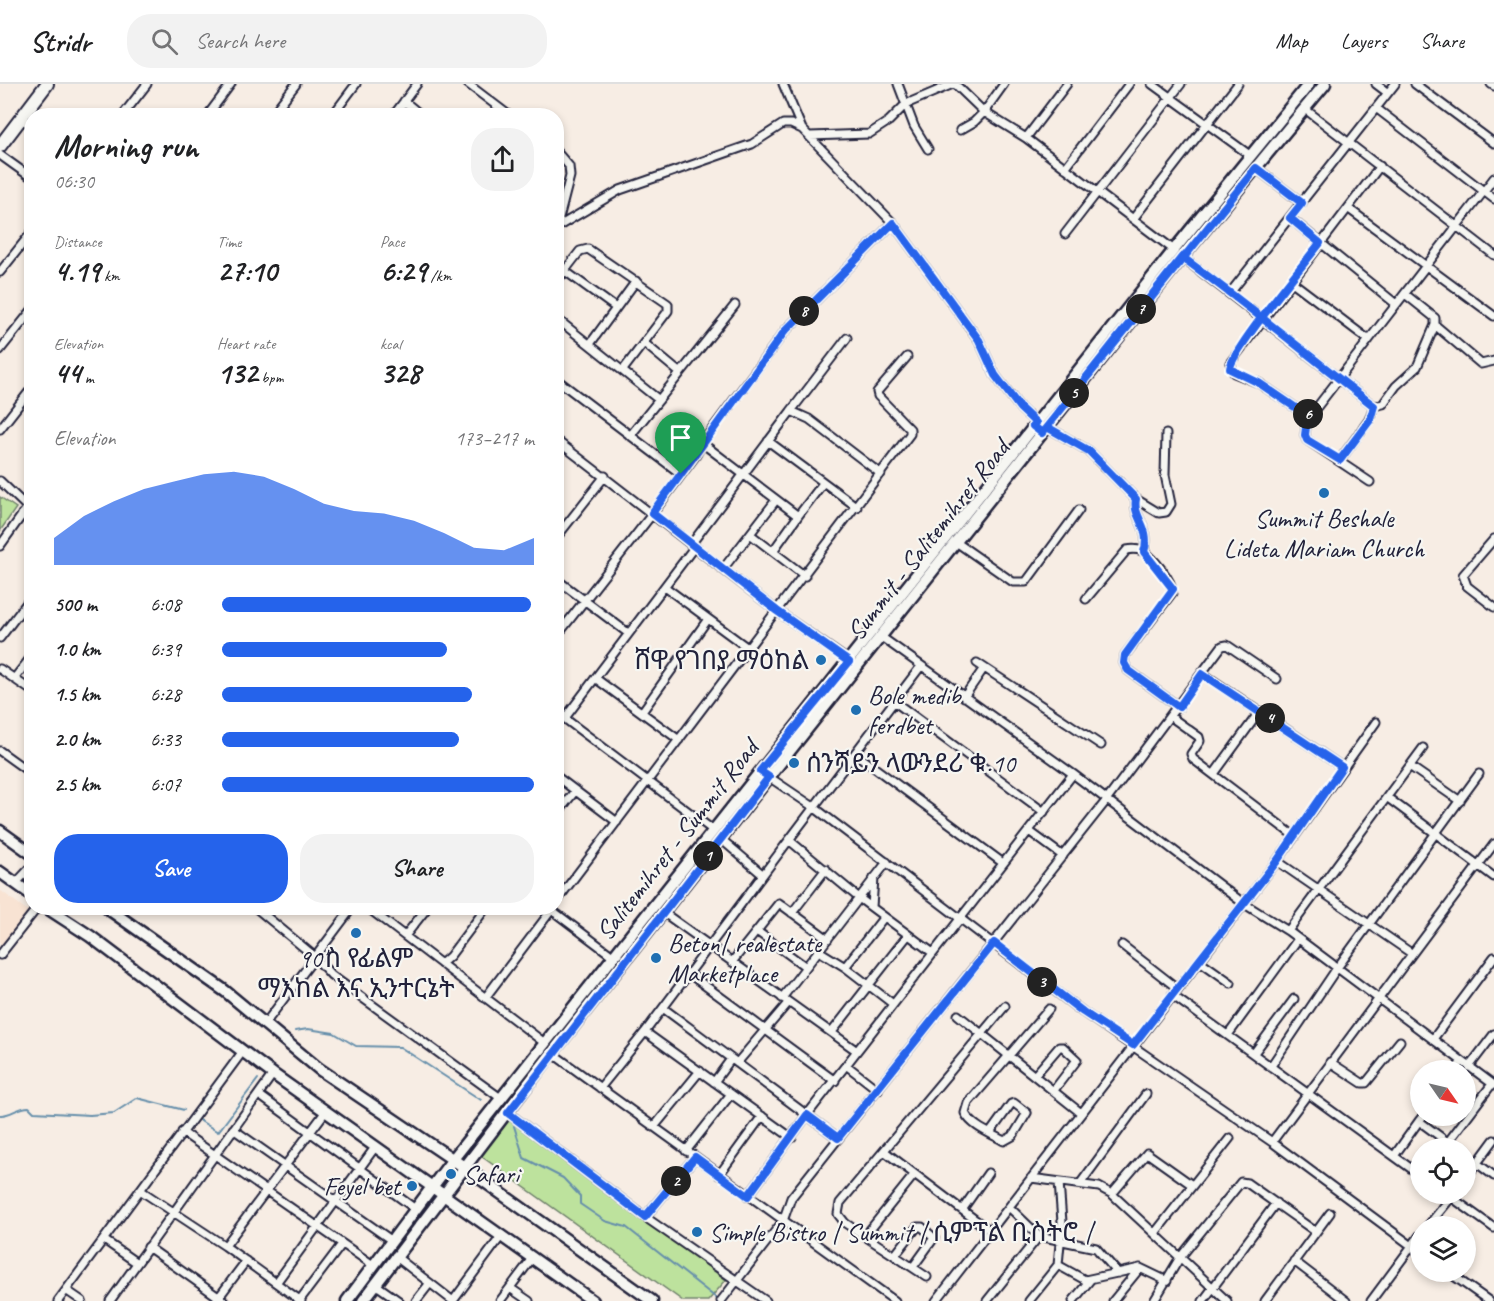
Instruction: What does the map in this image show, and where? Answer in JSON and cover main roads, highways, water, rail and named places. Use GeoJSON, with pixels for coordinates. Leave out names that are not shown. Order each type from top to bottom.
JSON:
{"type":"FeatureCollection","features":[{"type":"Feature","properties":{"kind":"highway"},"geometry":{"type":"LineString","coordinates":[[28,108],[46,84]]}},
{"type":"Feature","properties":{"kind":"highway"},"geometry":{"type":"LineString","coordinates":[[0,146],[24,113]]}},
{"type":"Feature","properties":{"kind":"main road"},"geometry":{"type":"LineString","coordinates":[[1178,254],[1251,156],[1309,84]]}},
{"type":"Feature","properties":{"kind":"main road"},"geometry":{"type":"LineString","coordinates":[[1178,254],[1256,168],[1325,84]]}},
{"type":"Feature","properties":{"kind":"main road","name":"Salitemihret - Summit Road"},"geometry":{"type":"LineString","coordinates":[[453,1159],[502,1099],[549,1049],[614,957],[717,835],[849,662],[1178,254]]}},
{"type":"Feature","properties":{"kind":"main road","name":"Summit - Salitemihret Road"},"geometry":{"type":"LineString","coordinates":[[764,774],[956,542],[1040,427]]}},
{"type":"Feature","properties":{"kind":"main road"},"geometry":{"type":"LineString","coordinates":[[0,831],[24,848]]}},
{"type":"Feature","properties":{"kind":"main road"},"geometry":{"type":"LineString","coordinates":[[363,1301],[395,1256],[508,1113],[545,1062],[549,1049],[664,913],[717,835]]}},
{"type":"Feature","properties":{"kind":"main road"},"geometry":{"type":"LineString","coordinates":[[0,872],[24,889]]}},
{"type":"Feature","properties":{"kind":"main road"},"geometry":{"type":"LineString","coordinates":[[58,915],[90,936],[273,1074],[444,1193],[593,1301]]}},
{"type":"Feature","properties":{"kind":"main road"},"geometry":{"type":"LineString","coordinates":[[117,915],[225,991],[320,1069],[453,1159],[652,1301]]}},
{"type":"Feature","properties":{"kind":"main road"},"geometry":{"type":"LineString","coordinates":[[347,1301],[414,1208],[453,1159]]}},
{"type":"Feature","properties":{"kind":"waterway"},"geometry":{"type":"LineString","coordinates":[[295,1031],[308,1029],[334,1033],[356,1046],[400,1047],[481,1100]]}},
{"type":"Feature","properties":{"kind":"waterway"},"geometry":{"type":"LineString","coordinates":[[199,1120],[218,1132],[258,1079]]}},
{"type":"Feature","properties":{"kind":"waterway"},"geometry":{"type":"LineString","coordinates":[[0,1115],[29,1107],[34,1112],[90,1115],[114,1113],[137,1098],[184,1110]]}},
{"type":"Feature","properties":{"kind":"waterway"},"geometry":{"type":"LineString","coordinates":[[514,1126],[524,1158],[563,1178],[580,1196],[580,1204],[605,1221],[626,1227],[720,1301]]}},
{"type":"Feature","properties":{"kind":"place","name":"Summit Beshale Lideta Mariam Church"},"geometry":{"type":"Point","coordinates":[1324,493]}},
{"type":"Feature","properties":{"kind":"place","name":"ሸዋ የገበያ ማዕከል"},"geometry":{"type":"Point","coordinates":[821,660]}},
{"type":"Feature","properties":{"kind":"place","name":"Bole medib ferdbet"},"geometry":{"type":"Point","coordinates":[856,710]}},
{"type":"Feature","properties":{"kind":"place","name":"ሰንሻይን ላውንደሪ ቁ.10"},"geometry":{"type":"Point","coordinates":[794,763]}},
{"type":"Feature","properties":{"kind":"place","name":"90'ስ የፊልም ማእከል እና ኢንተርኔት"},"geometry":{"type":"Point","coordinates":[356,933]}},
{"type":"Feature","properties":{"kind":"place","name":"Beton| realestate Marketplace"},"geometry":{"type":"Point","coordinates":[656,958]}},
{"type":"Feature","properties":{"kind":"place","name":"Safari"},"geometry":{"type":"Point","coordinates":[451,1174]}},
{"type":"Feature","properties":{"kind":"place","name":"Feyel bet"},"geometry":{"type":"Point","coordinates":[412,1186]}},
{"type":"Feature","properties":{"kind":"place","name":"Simple Bistro | Summit | ሲምፕል ቢስትሮ |"},"geometry":{"type":"Point","coordinates":[697,1232]}}]}
